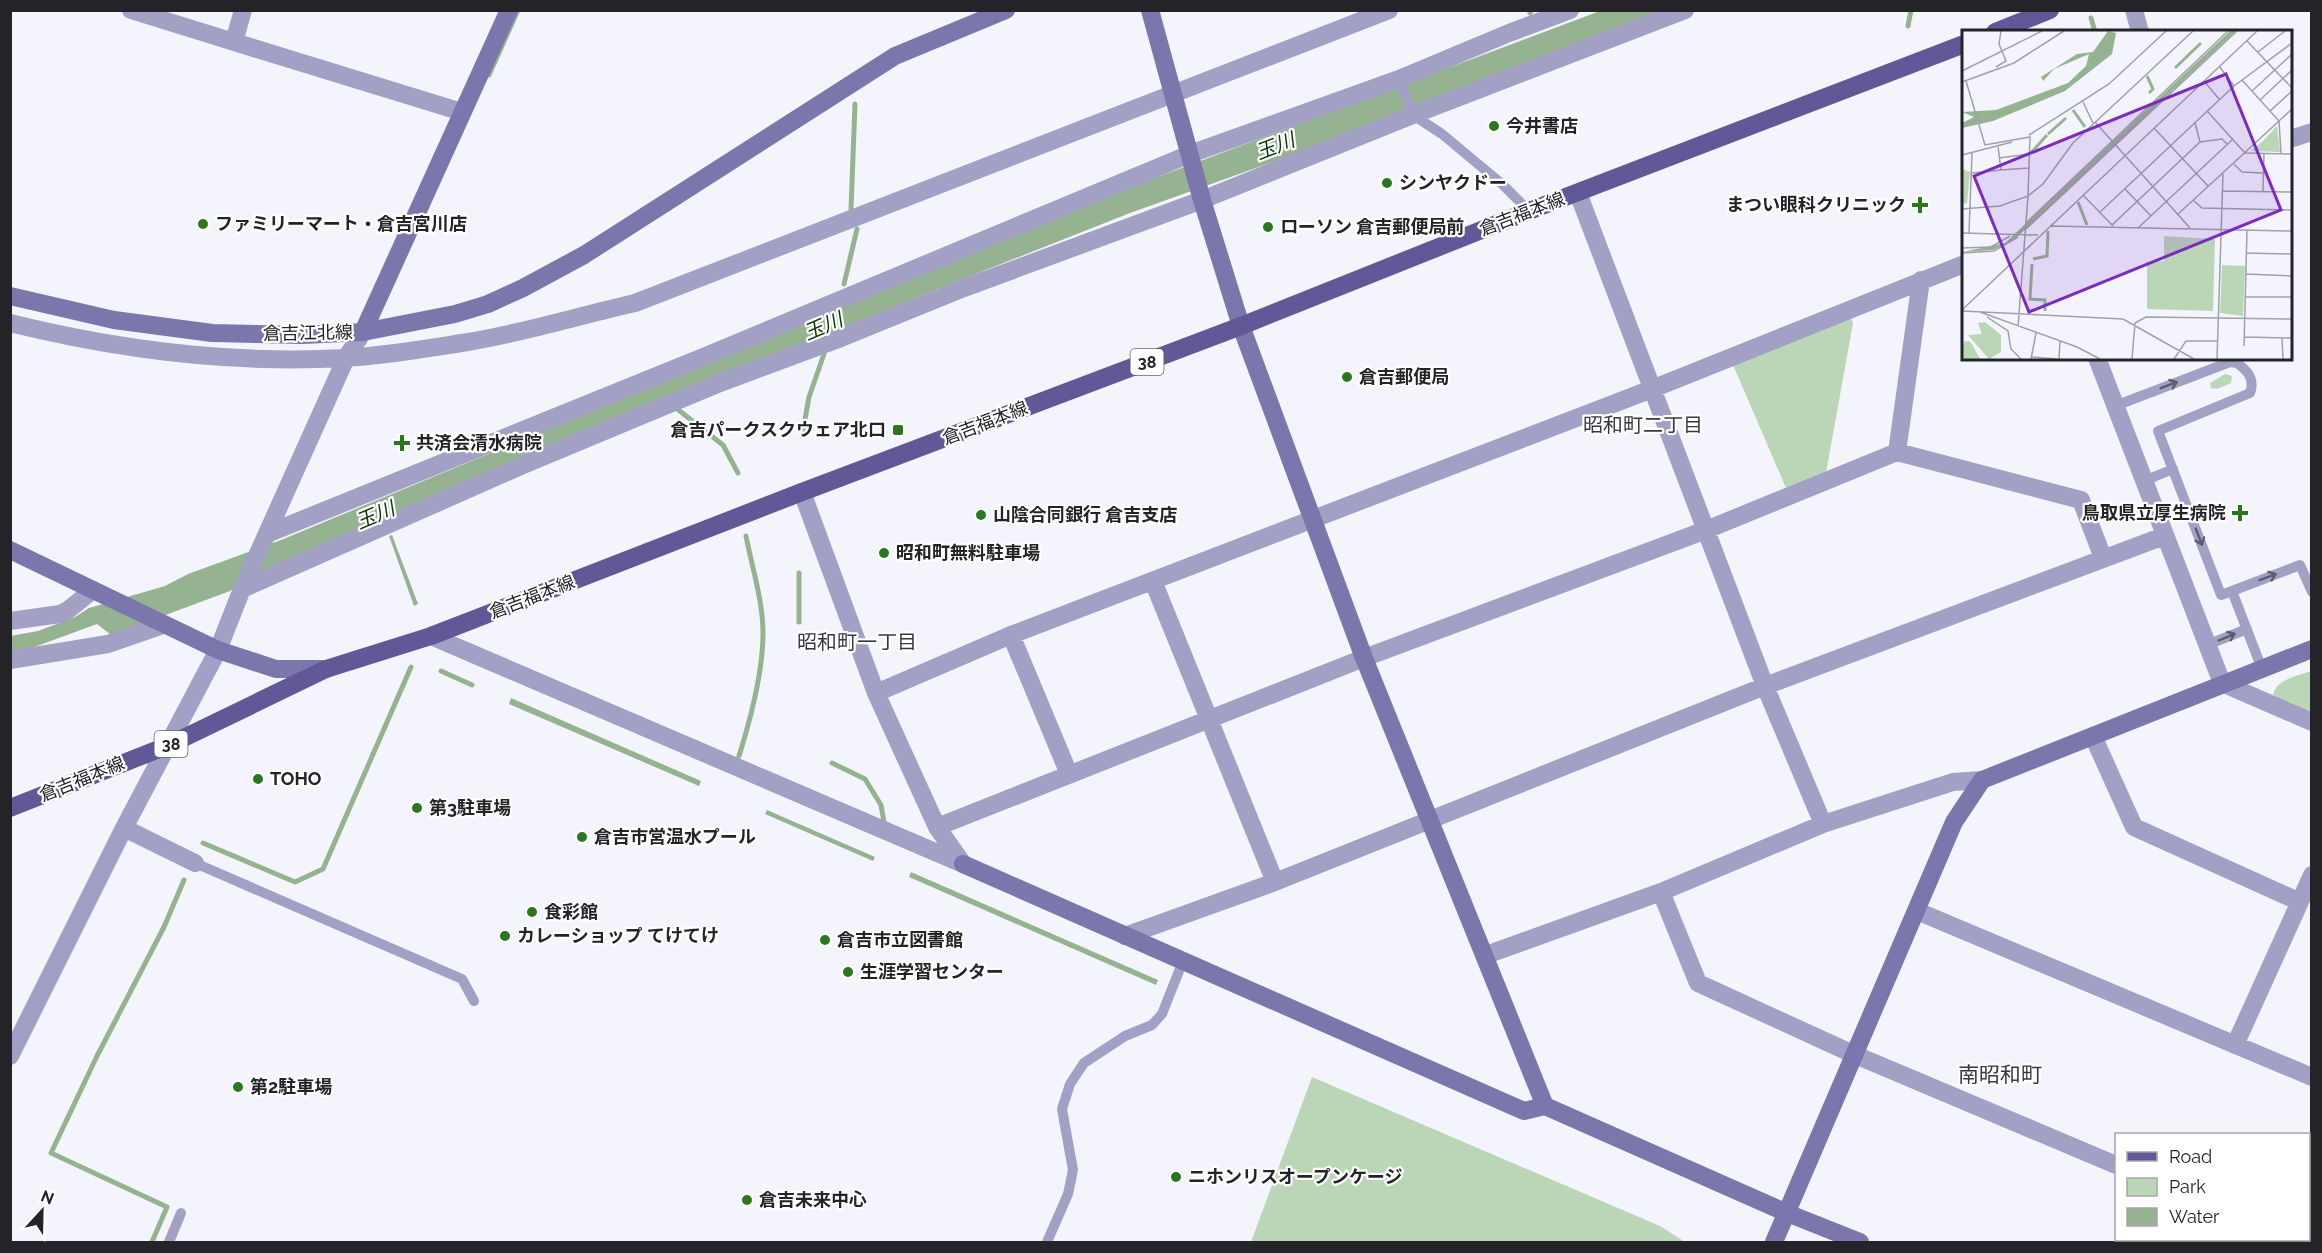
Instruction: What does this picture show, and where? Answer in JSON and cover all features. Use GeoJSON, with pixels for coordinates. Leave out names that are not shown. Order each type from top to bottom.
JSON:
{"type":"FeatureCollection","features":[{"type":"Feature","properties":{"kind":"main road"},"geometry":{"type":"LineString","coordinates":[[2000,30],[2050,10]]}},
{"type":"Feature","properties":{"kind":"main road","name":"倉吉福本線"},"geometry":{"type":"LineString","coordinates":[[10,808],[169,744],[326,669],[431,636],[802,492],[1241,326],[1529,211],[1962,45]]}},
{"type":"Feature","properties":{"kind":"street"},"geometry":{"type":"LineString","coordinates":[[131,10],[462,112]]}},
{"type":"Feature","properties":{"kind":"street"},"geometry":{"type":"LineString","coordinates":[[234,42],[243,10]]}},
{"type":"Feature","properties":{"kind":"street","name":"倉吉江北線"},"geometry":{"type":"LineString","coordinates":[[10,296],[114,320],[212,333],[303,335],[363,332],[509,10]]}},
{"type":"Feature","properties":{"kind":"street"},"geometry":{"type":"LineString","coordinates":[[10,1056],[124,828],[218,650],[243,587],[346,358],[363,332],[455,315],[488,304],[523,288],[584,255],[895,56],[1006,10]]}},
{"type":"Feature","properties":{"kind":"street"},"geometry":{"type":"LineString","coordinates":[[1150,10],[1202,200],[1241,326],[1364,658],[1486,955],[1545,1106]]}},
{"type":"Feature","properties":{"kind":"street"},"geometry":{"type":"LineString","coordinates":[[10,323],[66,337],[164,352],[244,359],[346,358],[464,343],[560,323],[635,303],[1389,10]]}},
{"type":"Feature","properties":{"kind":"street"},"geometry":{"type":"LineString","coordinates":[[265,537],[1190,154],[1399,79],[1570,10]]}},
{"type":"Feature","properties":{"kind":"street"},"geometry":{"type":"LineString","coordinates":[[243,587],[720,383],[841,338],[964,288],[1202,200],[1413,115],[1685,10]]}},
{"type":"Feature","properties":{"kind":"street"},"geometry":{"type":"LineString","coordinates":[[2134,10],[2139,30]]}},
{"type":"Feature","properties":{"kind":"street"},"geometry":{"type":"LineString","coordinates":[[2292,139],[2312,132]]}},
{"type":"Feature","properties":{"kind":"street"},"geometry":{"type":"LineString","coordinates":[[1578,193],[1766,686],[1823,824]]}},
{"type":"Feature","properties":{"kind":"street"},"geometry":{"type":"LineString","coordinates":[[876,693],[1011,635],[1313,521],[1962,265]]}},
{"type":"Feature","properties":{"kind":"street"},"geometry":{"type":"LineString","coordinates":[[1897,452],[1921,280]]}},
{"type":"Feature","properties":{"kind":"street"},"geometry":{"type":"LineString","coordinates":[[2098,360],[2222,684],[2312,722]]}},
{"type":"Feature","properties":{"kind":"street"},"geometry":{"type":"LineString","coordinates":[[937,826],[1364,658],[1706,530],[1897,452],[2081,500],[2103,558]]}},
{"type":"Feature","properties":{"kind":"street"},"geometry":{"type":"LineString","coordinates":[[802,492],[876,693],[937,826],[963,864]]}},
{"type":"Feature","properties":{"kind":"street"},"geometry":{"type":"LineString","coordinates":[[1125,936],[1275,882],[1766,686],[2164,536]]}},
{"type":"Feature","properties":{"kind":"street"},"geometry":{"type":"LineString","coordinates":[[10,550],[218,650],[276,669],[326,669]]}},
{"type":"Feature","properties":{"kind":"street"},"geometry":{"type":"LineString","coordinates":[[1154,581],[1275,882]]}},
{"type":"Feature","properties":{"kind":"street"},"geometry":{"type":"LineString","coordinates":[[10,621],[60,614],[99,593]]}},
{"type":"Feature","properties":{"kind":"street"},"geometry":{"type":"LineString","coordinates":[[10,660],[108,644],[160,624]]}},
{"type":"Feature","properties":{"kind":"street"},"geometry":{"type":"LineString","coordinates":[[1011,635],[1069,774]]}},
{"type":"Feature","properties":{"kind":"street"},"geometry":{"type":"LineString","coordinates":[[431,636],[963,864],[1524,1111],[1545,1106],[1787,1213],[1860,1242]]}},
{"type":"Feature","properties":{"kind":"street"},"geometry":{"type":"LineString","coordinates":[[1486,955],[1661,892],[1823,824],[1953,782],[1982,780],[2312,649]]}},
{"type":"Feature","properties":{"kind":"street"},"geometry":{"type":"LineString","coordinates":[[2093,736],[2133,827],[2300,902]]}},
{"type":"Feature","properties":{"kind":"street"},"geometry":{"type":"LineString","coordinates":[[1774,1242],[1953,822],[1982,780]]}},
{"type":"Feature","properties":{"kind":"street"},"geometry":{"type":"LineString","coordinates":[[124,828],[195,862]]}},
{"type":"Feature","properties":{"kind":"street"},"geometry":{"type":"LineString","coordinates":[[2235,1045],[2312,875]]}},
{"type":"Feature","properties":{"kind":"street"},"geometry":{"type":"LineString","coordinates":[[1661,892],[1698,983],[1854,1054],[2115,1165]]}},
{"type":"Feature","properties":{"kind":"street"},"geometry":{"type":"LineString","coordinates":[[1917,911],[2312,1077]]}},
{"type":"Feature","properties":{"kind":"lane"},"geometry":{"type":"LineString","coordinates":[[1399,79],[1413,115],[1442,134],[1502,184],[1529,211]]}},
{"type":"Feature","properties":{"kind":"lane"},"geometry":{"type":"LineString","coordinates":[[2115,406],[2230,362],[2237,363],[2244,368],[2252,378],[2250,393],[2158,430],[2221,596],[2300,565],[2312,592]]}},
{"type":"Feature","properties":{"kind":"lane"},"geometry":{"type":"LineString","coordinates":[[2144,481],[2173,469]]}},
{"type":"Feature","properties":{"kind":"lane"},"geometry":{"type":"LineString","coordinates":[[2232,591],[2262,669]]}},
{"type":"Feature","properties":{"kind":"lane"},"geometry":{"type":"LineString","coordinates":[[2207,645],[2247,628]]}},
{"type":"Feature","properties":{"kind":"lane"},"geometry":{"type":"LineString","coordinates":[[195,862],[462,979],[474,1001]]}},
{"type":"Feature","properties":{"kind":"lane"},"geometry":{"type":"LineString","coordinates":[[1047,1242],[1068,1194],[1073,1170],[1062,1109],[1070,1084],[1084,1063],[1125,1036],[1152,1025],[1162,1014],[1183,961]]}},
{"type":"Feature","properties":{"kind":"lane"},"geometry":{"type":"LineString","coordinates":[[169,1242],[181,1213]]}},
{"type":"Feature","properties":{"kind":"green space"},"geometry":{"type":"Polygon","coordinates":[[[1851,318],[1853,323],[1826,473],[1786,488],[1733,365],[1851,318]]]}},
{"type":"Feature","properties":{"kind":"green space"},"geometry":{"type":"Polygon","coordinates":[[[2225,374],[2232,376],[2231,383],[2217,389],[2211,388],[2210,383],[2225,374]]]}},
{"type":"Feature","properties":{"kind":"green space"},"geometry":{"type":"Polygon","coordinates":[[[2311,671],[2311,714],[2273,695],[2278,685],[2311,671]]]}},
{"type":"Feature","properties":{"kind":"green space"},"geometry":{"type":"Polygon","coordinates":[[[1312,1077],[1660,1226],[1685,1242],[1251,1242],[1312,1077]]]}},
{"type":"Feature","properties":{"kind":"water","name":"玉川"},"geometry":{"type":"Polygon","coordinates":[[[1600,11],[1670,11],[1295,154],[1130,213],[933,291],[266,569],[230,591],[120,632],[115,638],[97,624],[18,653],[11,653],[10,636],[38,631],[75,617],[89,608],[165,586],[188,574],[281,540],[1131,187],[1600,11]]]}},
{"type":"Feature","properties":{"kind":"water"},"geometry":{"type":"Polygon","coordinates":[[[392,535],[418,604],[414,606],[389,536],[392,535]]]}},
{"type":"Feature","properties":{"kind":"water"},"geometry":{"type":"Polygon","coordinates":[[[511,698],[701,781],[699,786],[509,704],[511,698]]]}},
{"type":"Feature","properties":{"kind":"water"},"geometry":{"type":"Polygon","coordinates":[[[767,810],[875,857],[873,861],[765,814],[767,810]]]}},
{"type":"Feature","properties":{"kind":"water"},"geometry":{"type":"Polygon","coordinates":[[[911,872],[1158,980],[1156,985],[909,877],[911,872]]]}},
{"type":"Feature","properties":{"kind":"waterway"},"geometry":{"type":"LineString","coordinates":[[489,75],[518,10]]}},
{"type":"Feature","properties":{"kind":"waterway"},"geometry":{"type":"LineString","coordinates":[[1908,26],[1911,10]]}},
{"type":"Feature","properties":{"kind":"waterway"},"geometry":{"type":"LineString","coordinates":[[2091,18],[2094,30]]}},
{"type":"Feature","properties":{"kind":"waterway"},"geometry":{"type":"LineString","coordinates":[[851,209],[855,104]]}},
{"type":"Feature","properties":{"kind":"waterway"},"geometry":{"type":"LineString","coordinates":[[844,284],[857,229]]}},
{"type":"Feature","properties":{"kind":"waterway"},"geometry":{"type":"LineString","coordinates":[[802,436],[809,397],[824,354]]}},
{"type":"Feature","properties":{"kind":"waterway"},"geometry":{"type":"LineString","coordinates":[[676,408],[723,445],[738,473]]}},
{"type":"Feature","properties":{"kind":"waterway"},"geometry":{"type":"LineString","coordinates":[[739,756],[758,679],[763,633],[759,596],[746,536]]}},
{"type":"Feature","properties":{"kind":"waterway"},"geometry":{"type":"LineString","coordinates":[[799,573],[799,622]]}},
{"type":"Feature","properties":{"kind":"waterway"},"geometry":{"type":"LineString","coordinates":[[203,843],[295,882],[323,869],[411,667]]}},
{"type":"Feature","properties":{"kind":"waterway"},"geometry":{"type":"LineString","coordinates":[[441,671],[472,685]]}},
{"type":"Feature","properties":{"kind":"waterway"},"geometry":{"type":"LineString","coordinates":[[832,763],[865,779],[881,805],[884,822]]}},
{"type":"Feature","properties":{"kind":"waterway"},"geometry":{"type":"LineString","coordinates":[[152,1242],[167,1207],[51,1153],[97,1056],[164,927],[184,880]]}},
{"type":"Feature","properties":{"kind":"place","name":"今井書店"},"geometry":{"type":"Point","coordinates":[1494,126]}},
{"type":"Feature","properties":{"kind":"place","name":"シンヤクドー"},"geometry":{"type":"Point","coordinates":[1387,183]}},
{"type":"Feature","properties":{"kind":"place","name":"まつい眼科クリニック"},"geometry":{"type":"Point","coordinates":[1920,205]}},
{"type":"Feature","properties":{"kind":"place","name":"ファミリーマート・倉吉宮川店"},"geometry":{"type":"Point","coordinates":[203,224]}},
{"type":"Feature","properties":{"kind":"place","name":"ローソン 倉吉郵便局前"},"geometry":{"type":"Point","coordinates":[1268,227]}},
{"type":"Feature","properties":{"kind":"place","name":"倉吉郵便局"},"geometry":{"type":"Point","coordinates":[1347,377]}},
{"type":"Feature","properties":{"kind":"place","name":"倉吉パークスクウェア北口"},"geometry":{"type":"Point","coordinates":[898,430]}},
{"type":"Feature","properties":{"kind":"place","name":"共済会清水病院"},"geometry":{"type":"Point","coordinates":[402,443]}},
{"type":"Feature","properties":{"kind":"place","name":"鳥取県立厚生病院"},"geometry":{"type":"Point","coordinates":[2240,513]}},
{"type":"Feature","properties":{"kind":"place","name":"山陰合同銀行 倉吉支店"},"geometry":{"type":"Point","coordinates":[981,515]}},
{"type":"Feature","properties":{"kind":"place","name":"昭和町無料駐車場"},"geometry":{"type":"Point","coordinates":[884,553]}},
{"type":"Feature","properties":{"kind":"place","name":"TOHO"},"geometry":{"type":"Point","coordinates":[258,779]}},
{"type":"Feature","properties":{"kind":"place","name":"第3駐車場"},"geometry":{"type":"Point","coordinates":[417,808]}},
{"type":"Feature","properties":{"kind":"place","name":"倉吉市営温水プール"},"geometry":{"type":"Point","coordinates":[582,837]}},
{"type":"Feature","properties":{"kind":"place","name":"食彩館"},"geometry":{"type":"Point","coordinates":[532,912]}},
{"type":"Feature","properties":{"kind":"place","name":"カレーショップ てけてけ"},"geometry":{"type":"Point","coordinates":[505,936]}},
{"type":"Feature","properties":{"kind":"place","name":"倉吉市立図書館"},"geometry":{"type":"Point","coordinates":[825,940]}},
{"type":"Feature","properties":{"kind":"place","name":"生涯学習センター"},"geometry":{"type":"Point","coordinates":[848,972]}},
{"type":"Feature","properties":{"kind":"place","name":"第2駐車場"},"geometry":{"type":"Point","coordinates":[238,1087]}},
{"type":"Feature","properties":{"kind":"place","name":"ニホンリスオープンケージ"},"geometry":{"type":"Point","coordinates":[1176,1177]}},
{"type":"Feature","properties":{"kind":"place","name":"倉吉未来中心"},"geometry":{"type":"Point","coordinates":[747,1200]}},
{"type":"Feature","properties":{"kind":"district","name":"昭和町二丁目"},"geometry":{"type":"Point","coordinates":[1643,425]}},
{"type":"Feature","properties":{"kind":"district","name":"昭和町一丁目"},"geometry":{"type":"Point","coordinates":[857,642]}},
{"type":"Feature","properties":{"kind":"district","name":"南昭和町"},"geometry":{"type":"Point","coordinates":[2000,1075]}}]}
